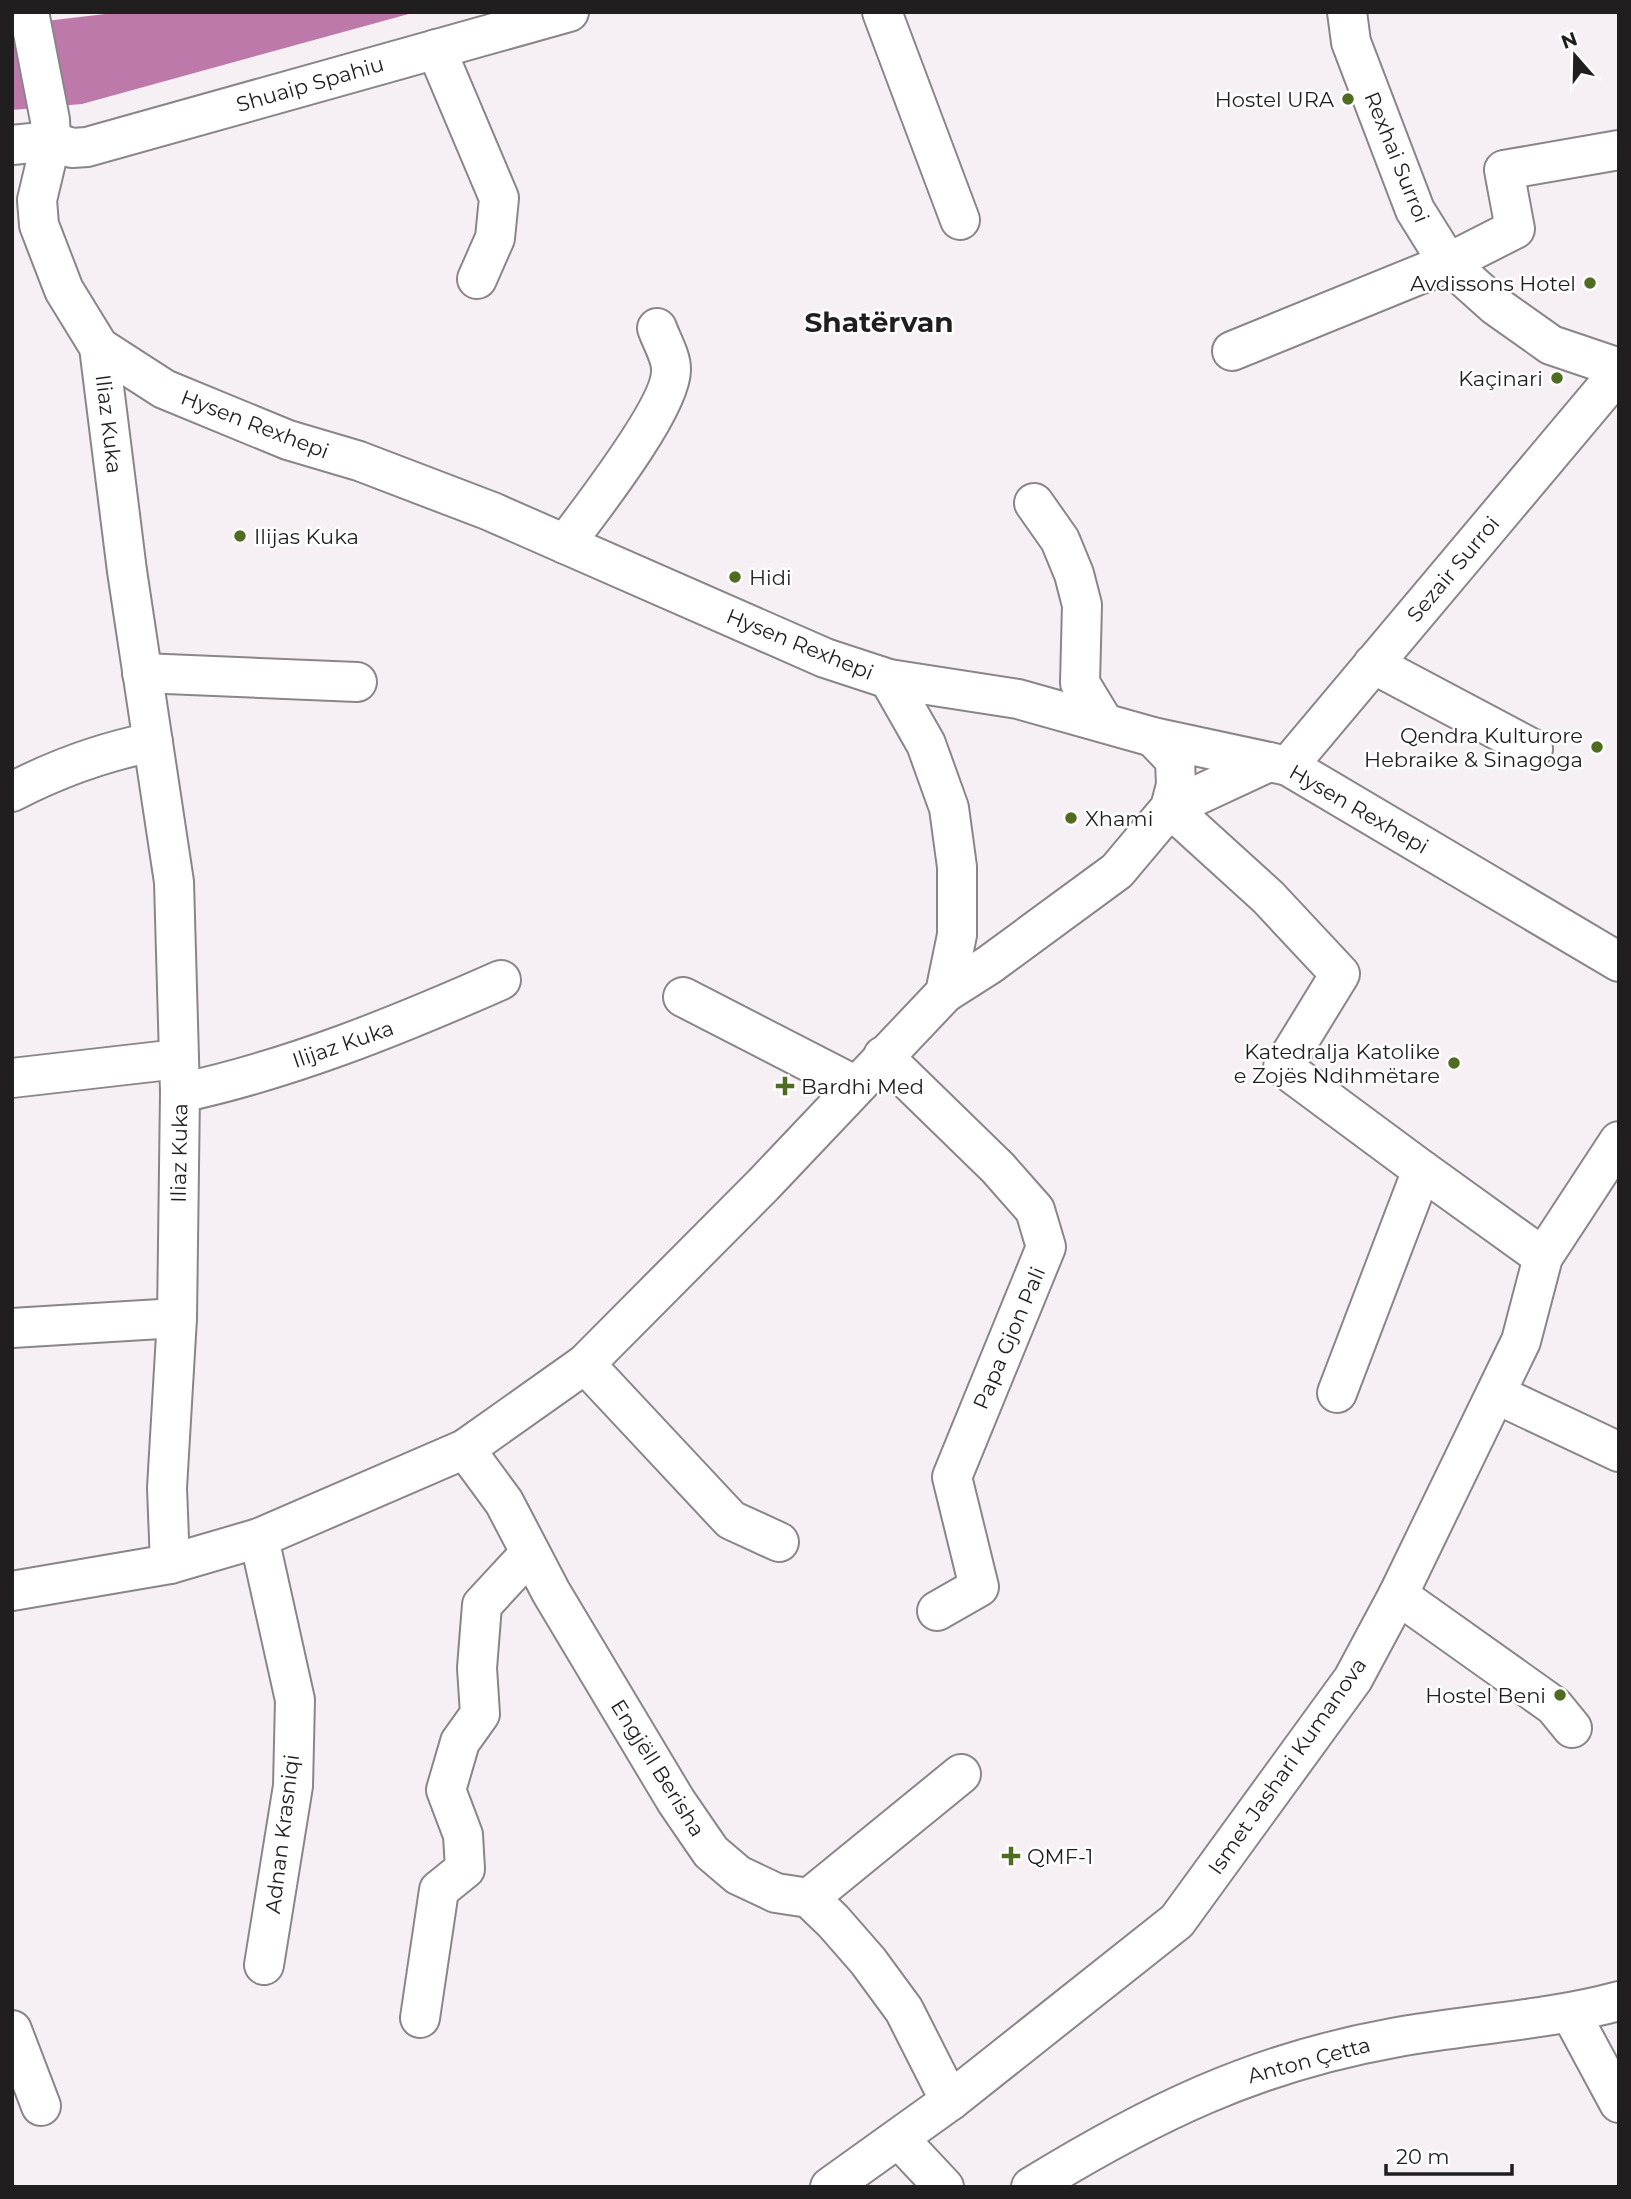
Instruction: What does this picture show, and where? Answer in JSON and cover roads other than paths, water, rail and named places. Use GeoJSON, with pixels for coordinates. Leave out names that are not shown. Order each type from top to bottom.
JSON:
{"type":"FeatureCollection","features":[{"type":"Feature","properties":{"kind":"street"},"geometry":{"type":"LineString","coordinates":[[29,12],[51,130]]}},
{"type":"Feature","properties":{"kind":"street","name":"Shuaip Spahiu"},"geometry":{"type":"LineString","coordinates":[[12,145],[51,130],[72,148],[87,147],[569,12]]}},
{"type":"Feature","properties":{"kind":"street"},"geometry":{"type":"LineString","coordinates":[[882,12],[960,220]]}},
{"type":"Feature","properties":{"kind":"street","name":"Rexhai Surroi"},"geometry":{"type":"LineString","coordinates":[[1347,12],[1351,41],[1415,210],[1448,263],[1496,306],[1551,345],[1619,370]]}},
{"type":"Feature","properties":{"kind":"street"},"geometry":{"type":"LineString","coordinates":[[436,49],[499,198],[495,238],[477,279]]}},
{"type":"Feature","properties":{"kind":"street","name":"Iliaz Kuka"},"geometry":{"type":"LineString","coordinates":[[51,130],[37,200],[26,227],[99,347],[142,673],[174,883],[179,1076],[177,1318],[167,1488],[170,1564]]}},
{"type":"Feature","properties":{"kind":"street"},"geometry":{"type":"LineString","coordinates":[[1232,351],[1448,263],[1515,229],[1504,170],[1619,150]]}},
{"type":"Feature","properties":{"kind":"street"},"geometry":{"type":"LineString","coordinates":[[565,544],[655,415],[668,388],[671,369],[657,328]]}},
{"type":"Feature","properties":{"kind":"street","name":"Hysen Rexhepi"},"geometry":{"type":"LineString","coordinates":[[99,347],[164,389],[288,440],[394,474],[565,544],[825,658],[889,679],[1018,699],[1153,737],[1279,764],[1619,962]]}},
{"type":"Feature","properties":{"kind":"street","name":"Sezair Surroi"},"geometry":{"type":"LineString","coordinates":[[1279,764],[1373,664],[1619,370]]}},
{"type":"Feature","properties":{"kind":"street"},"geometry":{"type":"LineString","coordinates":[[1034,503],[1060,540],[1074,574],[1082,604],[1080,683],[1103,721]]}},
{"type":"Feature","properties":{"kind":"street"},"geometry":{"type":"LineString","coordinates":[[1373,664],[1533,748]]}},
{"type":"Feature","properties":{"kind":"street"},"geometry":{"type":"LineString","coordinates":[[142,673],[357,681]]}},
{"type":"Feature","properties":{"kind":"street"},"geometry":{"type":"LineString","coordinates":[[889,679],[926,744],[950,808],[957,867],[957,935],[944,993]]}},
{"type":"Feature","properties":{"kind":"street"},"geometry":{"type":"LineString","coordinates":[[12,1591],[170,1564],[259,1538],[465,1449],[584,1364],[763,1185],[944,993],[989,965],[1117,871],[1170,808],[1176,785],[1175,760],[1153,737]]}},
{"type":"Feature","properties":{"kind":"street"},"geometry":{"type":"LineString","coordinates":[[12,792],[49,773],[108,751],[153,742]]}},
{"type":"Feature","properties":{"kind":"street"},"geometry":{"type":"LineString","coordinates":[[1170,808],[1279,764]]}},
{"type":"Feature","properties":{"kind":"street"},"geometry":{"type":"LineString","coordinates":[[1170,808],[1268,897],[1340,974],[1283,1067],[1543,1257]]}},
{"type":"Feature","properties":{"kind":"street","name":"Ilijaz Kuka"},"geometry":{"type":"LineString","coordinates":[[12,1078],[248,1078],[402,1023],[501,980]]}},
{"type":"Feature","properties":{"kind":"street"},"geometry":{"type":"LineString","coordinates":[[683,997],[856,1086]]}},
{"type":"Feature","properties":{"kind":"street","name":"Papa Gjon Pali"},"geometry":{"type":"LineString","coordinates":[[883,1055],[998,1168],[1035,1210],[1046,1247],[952,1477],[979,1587],[937,1611]]}},
{"type":"Feature","properties":{"kind":"street","name":"Ismet Jashari Kumanova"},"geometry":{"type":"LineString","coordinates":[[830,2187],[950,2101],[1177,1921],[1353,1679],[1398,1595],[1521,1341],[1543,1257],[1619,1140]]}},
{"type":"Feature","properties":{"kind":"street"},"geometry":{"type":"LineString","coordinates":[[1337,1393],[1422,1170]]}},
{"type":"Feature","properties":{"kind":"street"},"geometry":{"type":"LineString","coordinates":[[12,1328],[177,1318]]}},
{"type":"Feature","properties":{"kind":"street"},"geometry":{"type":"LineString","coordinates":[[584,1364],[731,1520],[779,1542]]}},
{"type":"Feature","properties":{"kind":"street"},"geometry":{"type":"LineString","coordinates":[[1496,1394],[1619,1452]]}},
{"type":"Feature","properties":{"kind":"street","name":"Engjëll Berisha"},"geometry":{"type":"LineString","coordinates":[[465,1449],[503,1502],[530,1553],[676,1801],[711,1852],[738,1875],[776,1893],[809,1898]]}},
{"type":"Feature","properties":{"kind":"street","name":"Adnan Krasniqi"},"geometry":{"type":"LineString","coordinates":[[259,1538],[295,1700],[293,1786],[264,1965]]}},
{"type":"Feature","properties":{"kind":"street"},"geometry":{"type":"LineString","coordinates":[[420,2018],[439,1890],[466,1869],[463,1835],[446,1790],[460,1742],[481,1714],[477,1668],[482,1605],[530,1553]]}},
{"type":"Feature","properties":{"kind":"street"},"geometry":{"type":"LineString","coordinates":[[1398,1595],[1554,1706],[1572,1728]]}},
{"type":"Feature","properties":{"kind":"street"},"geometry":{"type":"LineString","coordinates":[[950,2101],[904,2010],[868,1961],[809,1898],[961,1774]]}},
{"type":"Feature","properties":{"kind":"street","name":"Anton Çetta"},"geometry":{"type":"LineString","coordinates":[[1031,2187],[1091,2149],[1200,2093],[1292,2060],[1392,2038],[1571,2014],[1619,2001]]}},
{"type":"Feature","properties":{"kind":"street"},"geometry":{"type":"LineString","coordinates":[[1571,2014],[1619,2103]]}},
{"type":"Feature","properties":{"kind":"street"},"geometry":{"type":"LineString","coordinates":[[12,2030],[41,2106]]}},
{"type":"Feature","properties":{"kind":"street"},"geometry":{"type":"LineString","coordinates":[[899,2138],[944,2187]]}},
{"type":"Feature","properties":{"kind":"place","name":"Hostel URA"},"geometry":{"type":"Point","coordinates":[1348,99]}},
{"type":"Feature","properties":{"kind":"place","name":"Avdissons Hotel"},"geometry":{"type":"Point","coordinates":[1590,283]}},
{"type":"Feature","properties":{"kind":"place","name":"Kaçinari"},"geometry":{"type":"Point","coordinates":[1557,378]}},
{"type":"Feature","properties":{"kind":"place","name":"Ilijas Kuka"},"geometry":{"type":"Point","coordinates":[240,536]}},
{"type":"Feature","properties":{"kind":"place","name":"Hidi"},"geometry":{"type":"Point","coordinates":[735,577]}},
{"type":"Feature","properties":{"kind":"place","name":"Qendra Kulturore Hebraike & Sinagoga"},"geometry":{"type":"Point","coordinates":[1597,747]}},
{"type":"Feature","properties":{"kind":"place","name":"Xhami"},"geometry":{"type":"Point","coordinates":[1071,818]}},
{"type":"Feature","properties":{"kind":"place","name":"Katedralja Katolike e Zojës Ndihmëtare"},"geometry":{"type":"Point","coordinates":[1454,1063]}},
{"type":"Feature","properties":{"kind":"place","name":"Bardhi Med"},"geometry":{"type":"Point","coordinates":[785,1086]}},
{"type":"Feature","properties":{"kind":"place","name":"Hostel Beni"},"geometry":{"type":"Point","coordinates":[1560,1695]}},
{"type":"Feature","properties":{"kind":"place","name":"QMF-1"},"geometry":{"type":"Point","coordinates":[1011,1856]}},
{"type":"Feature","properties":{"kind":"district","name":"Shatërvan"},"geometry":{"type":"Point","coordinates":[879,322]}}]}
